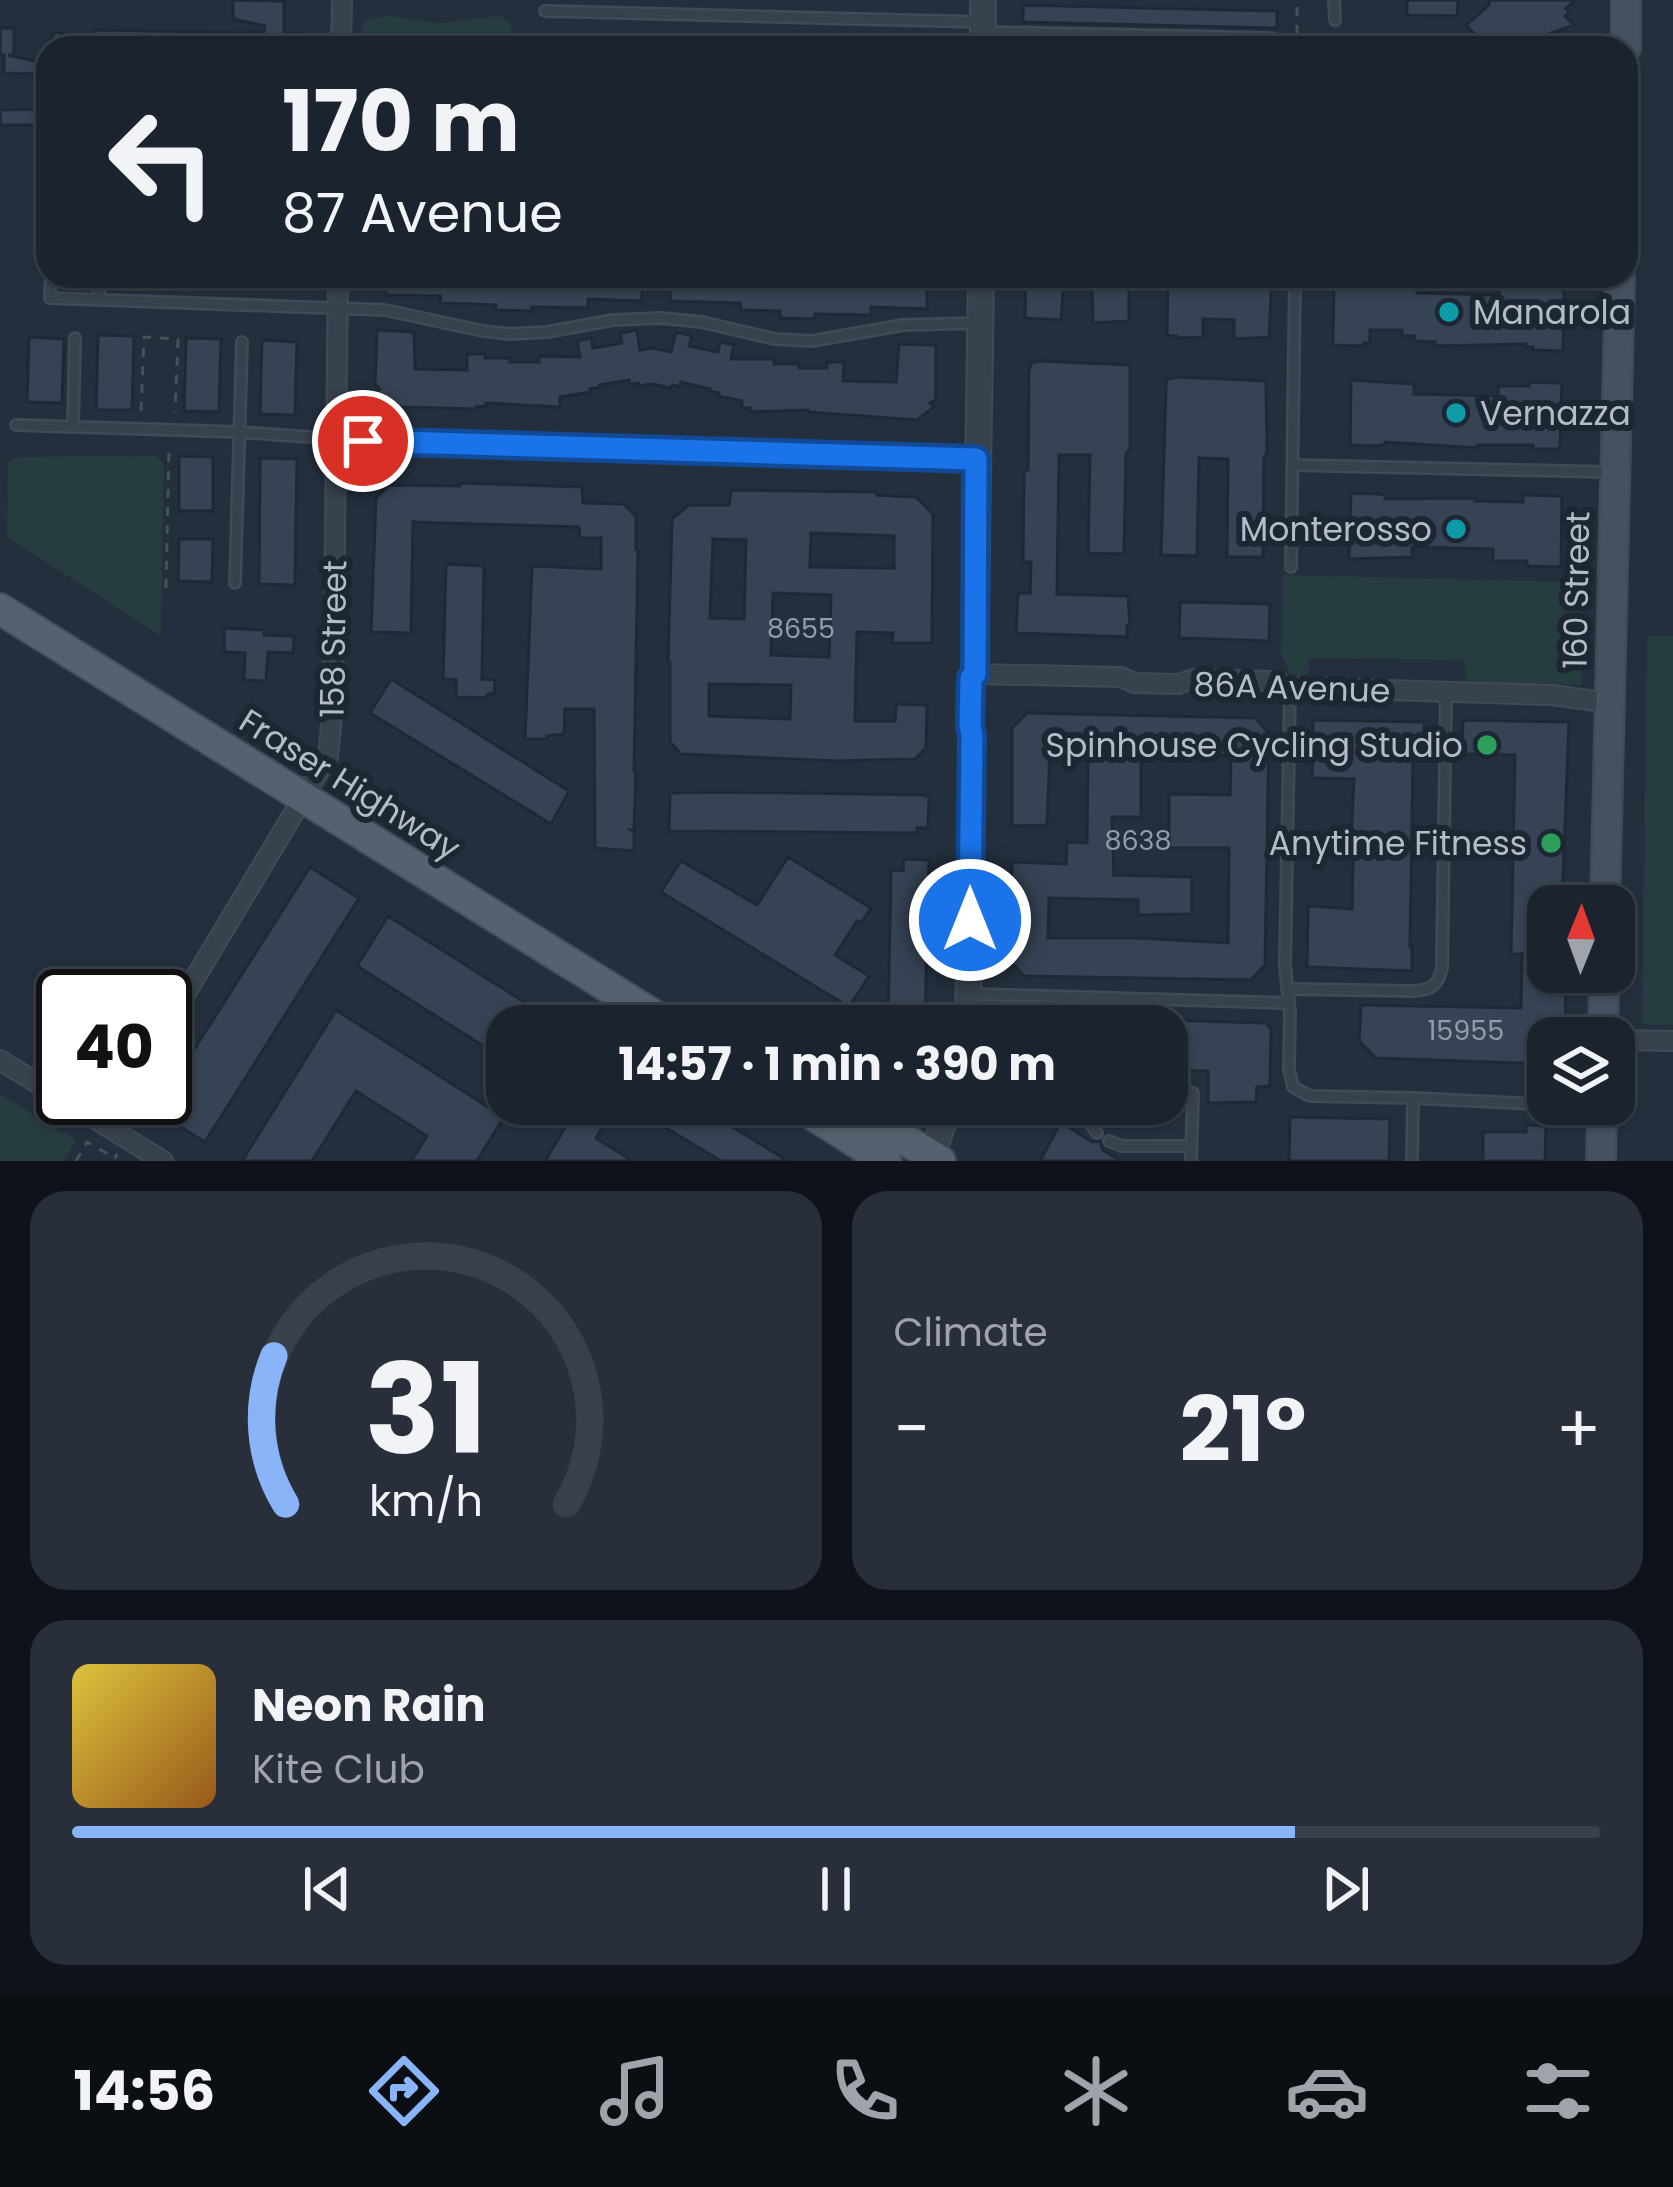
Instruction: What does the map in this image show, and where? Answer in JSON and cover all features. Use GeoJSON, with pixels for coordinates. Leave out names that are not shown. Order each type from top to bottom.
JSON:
{"type":"FeatureCollection","features":[{"type":"Feature","properties":{"kind":"main road"},"geometry":{"type":"LineString","coordinates":[[1626,36],[1627,0]]}},
{"type":"Feature","properties":{"kind":"main road","name":"160 Street"},"geometry":{"type":"LineString","coordinates":[[1606,885],[1621,288]]}},
{"type":"Feature","properties":{"kind":"main road","name":"Fraser Highway"},"geometry":{"type":"LineString","coordinates":[[0,609],[639,1005]]}},
{"type":"Feature","properties":{"kind":"main road"},"geometry":{"type":"LineString","coordinates":[[829,1125],[886,1161]]}},
{"type":"Feature","properties":{"kind":"main road"},"geometry":{"type":"LineString","coordinates":[[881,1125],[934,1159]]}},
{"type":"Feature","properties":{"kind":"main road"},"geometry":{"type":"LineString","coordinates":[[1601,1161],[1602,1125]]}},
{"type":"Feature","properties":{"kind":"street"},"geometry":{"type":"LineString","coordinates":[[341,36],[342,0]]}},
{"type":"Feature","properties":{"kind":"street","name":"158 Street"},"geometry":{"type":"LineString","coordinates":[[192,984],[328,756],[338,288]]}},
{"type":"Feature","properties":{"kind":"street"},"geometry":{"type":"LineString","coordinates":[[969,1005],[980,288]]}},
{"type":"Feature","properties":{"kind":"street"},"geometry":{"type":"LineString","coordinates":[[336,439],[976,459]]}},
{"type":"Feature","properties":{"kind":"street","name":"86A Avenue"},"geometry":{"type":"LineString","coordinates":[[975,674],[1121,677],[1134,683],[1276,681],[1290,687],[1552,695],[1610,703]]}},
{"type":"Feature","properties":{"kind":"street"},"geometry":{"type":"LineString","coordinates":[[1635,1040],[1673,1041]]}},
{"type":"Feature","properties":{"kind":"street"},"geometry":{"type":"LineString","coordinates":[[0,1060],[164,1161]]}},
{"type":"Feature","properties":{"kind":"street"},"geometry":{"type":"LineString","coordinates":[[934,1159],[944,1125]]}},
{"type":"Feature","properties":{"kind":"lane"},"geometry":{"type":"LineString","coordinates":[[1334,0],[1335,20]]}},
{"type":"Feature","properties":{"kind":"lane"},"geometry":{"type":"LineString","coordinates":[[545,11],[1225,36]]}},
{"type":"Feature","properties":{"kind":"lane"},"geometry":{"type":"LineString","coordinates":[[50,288],[50,298],[399,312],[482,331],[519,334],[662,318],[775,339],[812,341],[903,326],[980,323]]}},
{"type":"Feature","properties":{"kind":"lane"},"geometry":{"type":"LineString","coordinates":[[99,300],[100,288]]}},
{"type":"Feature","properties":{"kind":"lane"},"geometry":{"type":"LineString","coordinates":[[1291,567],[1295,288]]}},
{"type":"Feature","properties":{"kind":"lane"},"geometry":{"type":"LineString","coordinates":[[73,427],[75,338]]}},
{"type":"Feature","properties":{"kind":"lane"},"geometry":{"type":"LineString","coordinates":[[235,584],[242,342]]}},
{"type":"Feature","properties":{"kind":"lane"},"geometry":{"type":"LineString","coordinates":[[16,425],[336,439]]}},
{"type":"Feature","properties":{"kind":"lane"},"geometry":{"type":"LineString","coordinates":[[1293,465],[1615,472]]}},
{"type":"Feature","properties":{"kind":"lane"},"geometry":{"type":"LineString","coordinates":[[1290,687],[1285,966],[1293,1087],[1310,1096],[1527,1103]]}},
{"type":"Feature","properties":{"kind":"lane"},"geometry":{"type":"LineString","coordinates":[[1287,989],[1413,991],[1437,984],[1442,968],[1446,692]]}},
{"type":"Feature","properties":{"kind":"lane"},"geometry":{"type":"LineString","coordinates":[[970,994],[1289,1003]]}},
{"type":"Feature","properties":{"kind":"lane"},"geometry":{"type":"LineString","coordinates":[[1062,997],[1062,1005]]}},
{"type":"Feature","properties":{"kind":"lane"},"geometry":{"type":"LineString","coordinates":[[1188,1093],[1192,1093],[1191,1161]]}},
{"type":"Feature","properties":{"kind":"lane"},"geometry":{"type":"LineString","coordinates":[[1412,1161],[1413,1098]]}},
{"type":"Feature","properties":{"kind":"lane"},"geometry":{"type":"LineString","coordinates":[[1091,1125],[1097,1133]]}},
{"type":"Feature","properties":{"kind":"lane"},"geometry":{"type":"LineString","coordinates":[[1108,1141],[1122,1146],[1192,1147]]}},
{"type":"Feature","properties":{"kind":"path"},"geometry":{"type":"LineString","coordinates":[[1297,0],[1297,36]]}},
{"type":"Feature","properties":{"kind":"path"},"geometry":{"type":"LineString","coordinates":[[141,411],[143,338],[178,339],[176,412]]}},
{"type":"Feature","properties":{"kind":"path"},"geometry":{"type":"LineString","coordinates":[[166,588],[169,447]]}},
{"type":"Feature","properties":{"kind":"path"},"geometry":{"type":"LineString","coordinates":[[76,1161],[87,1142],[115,1158],[123,1145]]}},
{"type":"Feature","properties":{"kind":"green space"},"geometry":{"type":"Polygon","coordinates":[[[387,16],[439,23],[499,16],[510,22],[513,36],[361,36],[367,20],[387,16]]]}},
{"type":"Feature","properties":{"kind":"green space"},"geometry":{"type":"Polygon","coordinates":[[[156,456],[164,464],[161,636],[7,537],[8,462],[20,457],[156,456]]]}},
{"type":"Feature","properties":{"kind":"green space"},"geometry":{"type":"Polygon","coordinates":[[[1283,575],[1584,582],[1582,685],[1466,683],[1465,660],[1309,658],[1308,679],[1292,678],[1281,654],[1283,575]]]}},
{"type":"Feature","properties":{"kind":"green space"},"geometry":{"type":"Polygon","coordinates":[[[1647,636],[1673,636],[1673,1025],[1642,1024],[1647,636]]]}},
{"type":"Feature","properties":{"kind":"green space"},"geometry":{"type":"Polygon","coordinates":[[[0,1094],[36,1116],[36,1125],[51,1125],[76,1140],[64,1161],[0,1161],[0,1094]]]}},
{"type":"Feature","properties":{"kind":"building"},"geometry":{"type":"Polygon","coordinates":[[[233,0],[284,1],[284,33],[303,36],[94,36],[94,30],[264,33],[265,26],[233,19],[233,0]]]}},
{"type":"Feature","properties":{"kind":"building"},"geometry":{"type":"Polygon","coordinates":[[[1407,0],[1458,0],[1457,16],[1407,15],[1407,0]]]}},
{"type":"Feature","properties":{"kind":"building"},"geometry":{"type":"Polygon","coordinates":[[[1490,0],[1575,0],[1565,16],[1574,25],[1543,36],[1476,36],[1466,25],[1490,0]]]}},
{"type":"Feature","properties":{"kind":"building"},"geometry":{"type":"Polygon","coordinates":[[[1023,5],[1277,11],[1277,28],[1023,22],[1023,5]]]}},
{"type":"Feature","properties":{"kind":"building"},"geometry":{"type":"Polygon","coordinates":[[[0,28],[14,28],[14,55],[8,55],[36,61],[36,74],[4,73],[4,55],[0,55],[0,28]]]}},
{"type":"Feature","properties":{"kind":"building"},"geometry":{"type":"Polygon","coordinates":[[[36,109],[36,125],[0,125],[0,110],[36,109]]]}},
{"type":"Feature","properties":{"kind":"building"},"geometry":{"type":"Polygon","coordinates":[[[386,288],[642,288],[642,301],[588,299],[588,308],[532,307],[532,311],[440,303],[441,296],[386,295],[386,288]]]}},
{"type":"Feature","properties":{"kind":"building"},"geometry":{"type":"Polygon","coordinates":[[[670,288],[927,288],[927,309],[871,307],[871,315],[815,314],[815,319],[780,318],[780,311],[741,310],[740,303],[670,301],[670,288]]]}},
{"type":"Feature","properties":{"kind":"building"},"geometry":{"type":"Polygon","coordinates":[[[1026,288],[1063,288],[1061,320],[1025,318],[1026,288]]]}},
{"type":"Feature","properties":{"kind":"building"},"geometry":{"type":"Polygon","coordinates":[[[1092,288],[1129,288],[1129,321],[1093,323],[1092,288]]]}},
{"type":"Feature","properties":{"kind":"building"},"geometry":{"type":"Polygon","coordinates":[[[1168,288],[1271,288],[1269,337],[1234,339],[1234,320],[1203,319],[1203,337],[1167,336],[1168,288]]]}},
{"type":"Feature","properties":{"kind":"building","name":"Manarola"},"geometry":{"type":"Polygon","coordinates":[[[1334,288],[1499,295],[1500,288],[1564,288],[1563,351],[1533,350],[1526,344],[1435,346],[1435,342],[1402,336],[1402,330],[1370,330],[1370,343],[1364,346],[1333,345],[1334,288]]]}},
{"type":"Feature","properties":{"kind":"building"},"geometry":{"type":"Polygon","coordinates":[[[377,330],[414,332],[415,369],[467,370],[467,354],[510,358],[510,362],[539,362],[539,356],[580,357],[577,341],[591,338],[593,348],[622,343],[620,333],[637,330],[640,350],[671,352],[676,332],[692,336],[689,346],[718,352],[720,342],[734,345],[731,359],[774,359],[774,364],[799,364],[799,368],[827,368],[827,362],[844,362],[843,381],[896,382],[899,344],[936,345],[936,399],[930,403],[934,407],[917,420],[808,410],[750,412],[742,408],[742,401],[710,389],[681,382],[680,387],[671,388],[630,385],[629,380],[560,397],[560,407],[486,403],[476,409],[393,407],[376,392],[380,389],[375,384],[377,330]]]}},
{"type":"Feature","properties":{"kind":"building"},"geometry":{"type":"Polygon","coordinates":[[[98,335],[134,336],[132,410],[96,410],[98,335]]]}},
{"type":"Feature","properties":{"kind":"building"},"geometry":{"type":"Polygon","coordinates":[[[29,337],[64,339],[62,403],[27,402],[29,337]]]}},
{"type":"Feature","properties":{"kind":"building"},"geometry":{"type":"Polygon","coordinates":[[[186,338],[221,339],[219,412],[184,411],[186,338]]]}},
{"type":"Feature","properties":{"kind":"building"},"geometry":{"type":"Polygon","coordinates":[[[262,340],[297,342],[295,415],[260,414],[262,340]]]}},
{"type":"Feature","properties":{"kind":"building"},"geometry":{"type":"Polygon","coordinates":[[[1031,363],[1130,365],[1124,554],[1088,553],[1090,455],[1059,455],[1057,594],[1128,596],[1127,637],[1016,633],[1018,593],[1030,593],[1031,562],[1023,562],[1024,470],[1028,470],[1029,370],[1031,363]]]}},
{"type":"Feature","properties":{"kind":"building"},"geometry":{"type":"Polygon","coordinates":[[[1167,379],[1266,381],[1263,557],[1227,557],[1228,459],[1199,458],[1197,556],[1161,555],[1166,386],[1167,379]]]}},
{"type":"Feature","properties":{"kind":"building","name":"Vernazza"},"geometry":{"type":"Polygon","coordinates":[[[1351,380],[1414,384],[1414,394],[1498,396],[1498,386],[1562,383],[1560,449],[1385,442],[1350,445],[1351,380]]]}},
{"type":"Feature","properties":{"kind":"building"},"geometry":{"type":"Polygon","coordinates":[[[179,456],[213,457],[213,511],[179,511],[179,456]]]}},
{"type":"Feature","properties":{"kind":"building"},"geometry":{"type":"Polygon","coordinates":[[[260,458],[297,459],[295,585],[259,584],[260,458]]]}},
{"type":"Feature","properties":{"kind":"building"},"geometry":{"type":"Polygon","coordinates":[[[389,485],[582,487],[583,503],[624,504],[636,516],[634,851],[595,848],[594,709],[565,709],[564,734],[525,739],[532,566],[601,569],[601,538],[580,538],[579,527],[413,522],[411,633],[371,632],[376,498],[389,485]]]}},
{"type":"Feature","properties":{"kind":"building"},"geometry":{"type":"Polygon","coordinates":[[[731,490],[877,492],[916,497],[933,514],[932,643],[892,643],[893,633],[857,632],[855,721],[895,721],[896,704],[927,705],[926,748],[915,759],[837,761],[681,754],[670,742],[672,519],[689,505],[729,505],[731,490]],[[811,533],[810,567],[894,568],[894,536],[811,533]],[[713,539],[710,618],[744,619],[746,540],[713,539]],[[773,593],[771,655],[829,657],[831,595],[773,593]],[[709,684],[709,716],[790,719],[791,685],[709,684]]]}},
{"type":"Feature","properties":{"kind":"building","name":"Monterosso"},"geometry":{"type":"Polygon","coordinates":[[[1351,493],[1386,495],[1385,499],[1523,502],[1523,495],[1562,496],[1561,567],[1493,561],[1493,549],[1412,547],[1412,557],[1349,559],[1351,493]]]}},
{"type":"Feature","properties":{"kind":"building"},"geometry":{"type":"Polygon","coordinates":[[[179,539],[213,539],[212,582],[178,581],[179,539]]]}},
{"type":"Feature","properties":{"kind":"building"},"geometry":{"type":"Polygon","coordinates":[[[446,564],[484,566],[482,679],[495,680],[494,694],[485,698],[456,697],[456,680],[443,679],[446,564]]]}},
{"type":"Feature","properties":{"kind":"building"},"geometry":{"type":"Polygon","coordinates":[[[1180,602],[1270,604],[1269,641],[1179,638],[1180,602]]]}},
{"type":"Feature","properties":{"kind":"building"},"geometry":{"type":"Polygon","coordinates":[[[224,628],[294,636],[293,653],[268,652],[266,681],[244,680],[245,653],[224,652],[224,628]]]}},
{"type":"Feature","properties":{"kind":"building"},"geometry":{"type":"Polygon","coordinates":[[[391,679],[569,791],[551,824],[370,713],[391,679]]]}},
{"type":"Feature","properties":{"kind":"building"},"geometry":{"type":"Polygon","coordinates":[[[1027,713],[1255,718],[1269,733],[1265,965],[1251,980],[1024,976],[1009,960],[1012,862],[1066,864],[1067,842],[1087,843],[1088,752],[1050,751],[1047,825],[1012,826],[1012,728],[1027,713]],[[1141,754],[1141,817],[1112,817],[1114,875],[1192,877],[1192,914],[1138,915],[1138,900],[1049,898],[1048,938],[1228,943],[1229,848],[1169,848],[1169,794],[1230,795],[1231,755],[1141,754]]]}},
{"type":"Feature","properties":{"kind":"building"},"geometry":{"type":"Polygon","coordinates":[[[1313,720],[1424,722],[1424,760],[1413,759],[1412,971],[1307,967],[1308,906],[1352,909],[1354,779],[1312,778],[1313,720]]]}},
{"type":"Feature","properties":{"kind":"building"},"geometry":{"type":"Polygon","coordinates":[[[1463,720],[1569,722],[1563,885],[1527,885],[1527,993],[1565,993],[1566,1017],[1527,1017],[1527,1063],[1376,1058],[1359,1041],[1361,1005],[1521,1008],[1522,954],[1511,954],[1515,755],[1462,754],[1463,720]]]}},
{"type":"Feature","properties":{"kind":"building"},"geometry":{"type":"Polygon","coordinates":[[[670,793],[923,795],[929,797],[928,828],[917,828],[917,833],[669,831],[670,793]]]}},
{"type":"Feature","properties":{"kind":"building"},"geometry":{"type":"Polygon","coordinates":[[[788,857],[871,908],[835,955],[869,976],[850,1005],[661,892],[681,861],[757,905],[788,857]]]}},
{"type":"Feature","properties":{"kind":"building"},"geometry":{"type":"Polygon","coordinates":[[[904,859],[929,860],[926,1005],[888,1005],[891,870],[903,871],[904,859]]]}},
{"type":"Feature","properties":{"kind":"building"},"geometry":{"type":"Polygon","coordinates":[[[310,867],[359,898],[205,1142],[178,1125],[192,1125],[192,1053],[310,867]]]}},
{"type":"Feature","properties":{"kind":"building"},"geometry":{"type":"Polygon","coordinates":[[[388,916],[529,1005],[486,1005],[486,1048],[357,966],[388,916]]]}},
{"type":"Feature","properties":{"kind":"building"},"geometry":{"type":"Polygon","coordinates":[[[336,1010],[486,1106],[486,1125],[499,1125],[477,1161],[411,1161],[427,1136],[356,1091],[312,1161],[242,1161],[336,1010]]]}},
{"type":"Feature","properties":{"kind":"building"},"geometry":{"type":"Polygon","coordinates":[[[1188,1021],[1266,1023],[1271,1030],[1270,1086],[1257,1087],[1256,1102],[1208,1103],[1208,1071],[1188,1071],[1188,1021]]]}},
{"type":"Feature","properties":{"kind":"building"},"geometry":{"type":"Polygon","coordinates":[[[1290,1117],[1390,1119],[1389,1161],[1289,1161],[1290,1117]]]}},
{"type":"Feature","properties":{"kind":"building"},"geometry":{"type":"Polygon","coordinates":[[[566,1125],[604,1125],[596,1138],[633,1161],[545,1161],[566,1125]]]}},
{"type":"Feature","properties":{"kind":"building"},"geometry":{"type":"Polygon","coordinates":[[[661,1125],[729,1125],[788,1161],[721,1161],[661,1125]]]}},
{"type":"Feature","properties":{"kind":"building"},"geometry":{"type":"Polygon","coordinates":[[[1059,1125],[1066,1125],[1092,1142],[1100,1141],[1103,1150],[1121,1161],[1040,1161],[1059,1125]]]}},
{"type":"Feature","properties":{"kind":"building"},"geometry":{"type":"Polygon","coordinates":[[[1526,1125],[1546,1126],[1545,1161],[1483,1161],[1483,1132],[1526,1132],[1526,1125]]]}},
{"type":"Feature","properties":{"kind":"place","name":"Manarola"},"geometry":{"type":"Point","coordinates":[1449,312]}},
{"type":"Feature","properties":{"kind":"place","name":"Vernazza"},"geometry":{"type":"Point","coordinates":[1456,413]}},
{"type":"Feature","properties":{"kind":"place","name":"Monterosso"},"geometry":{"type":"Point","coordinates":[1456,529]}},
{"type":"Feature","properties":{"kind":"place","name":"Spinhouse Cycling Studio"},"geometry":{"type":"Point","coordinates":[1487,745]}},
{"type":"Feature","properties":{"kind":"place","name":"Anytime Fitness"},"geometry":{"type":"Point","coordinates":[1551,843]}},
{"type":"Feature","properties":{"kind":"route"},"geometry":{"type":"LineString","coordinates":[[363,441],[976,459],[970,920]]}}]}
